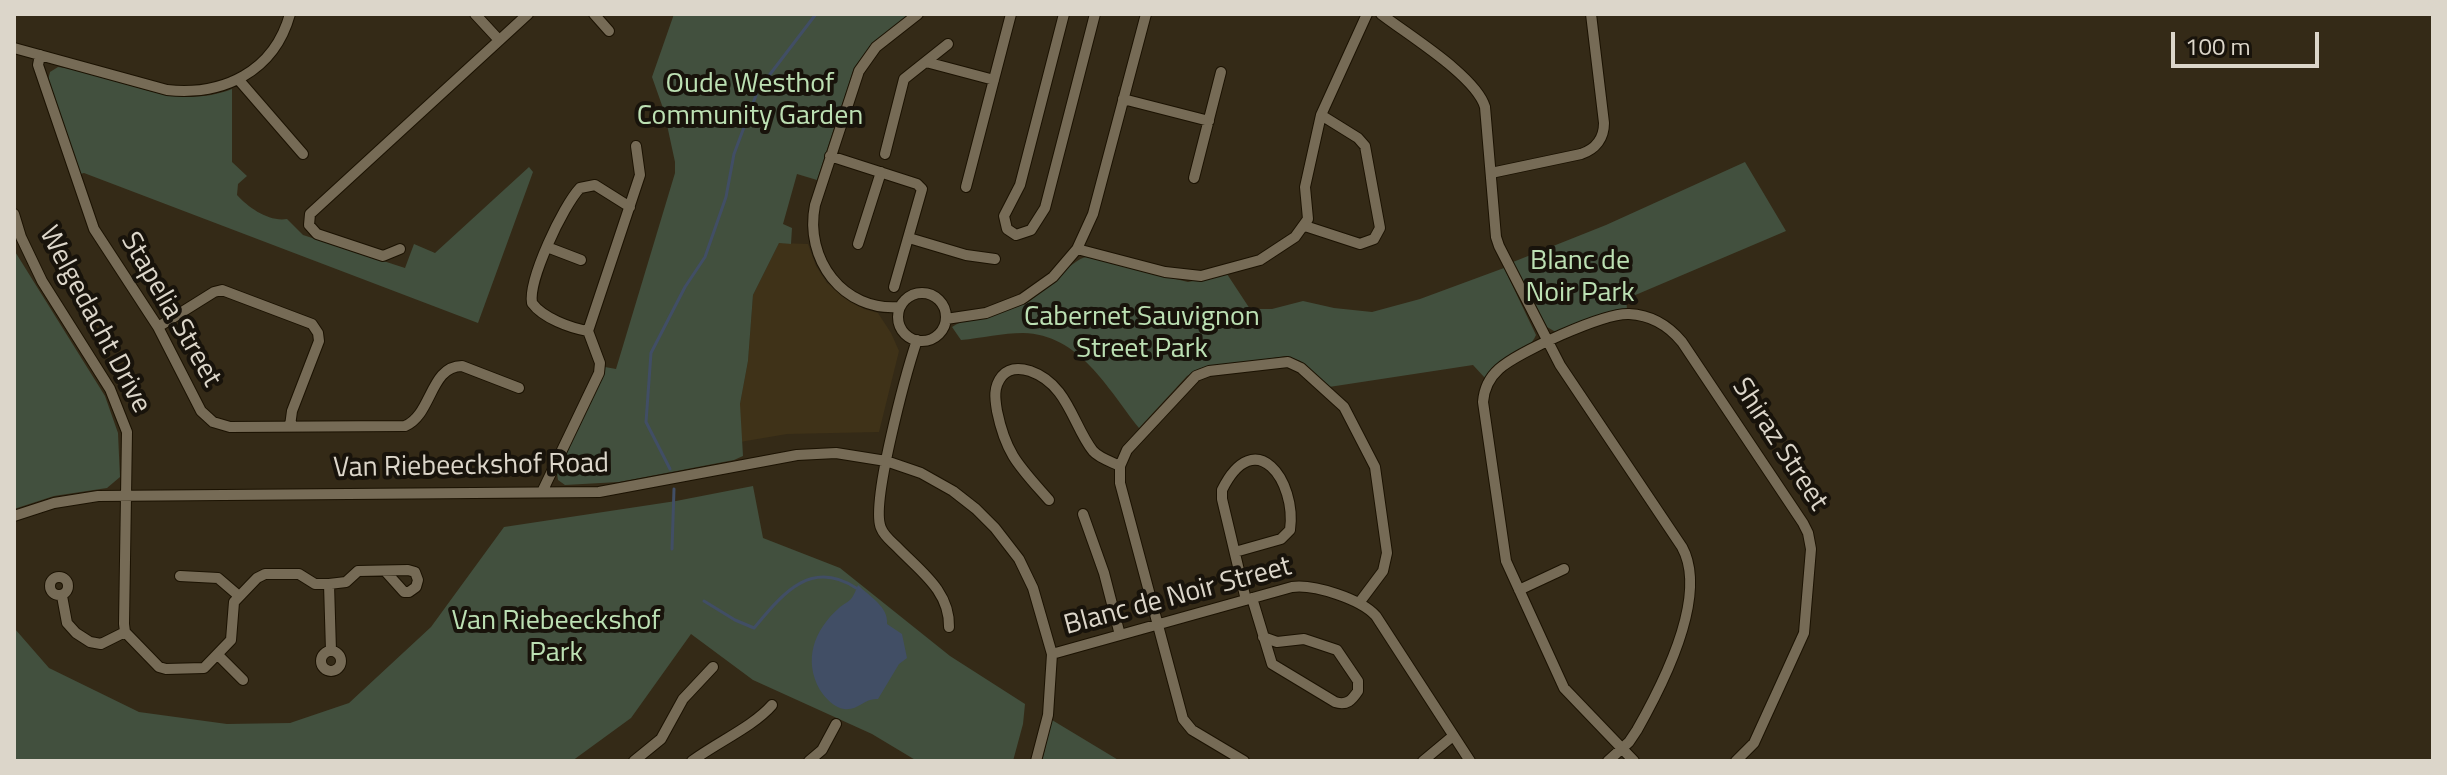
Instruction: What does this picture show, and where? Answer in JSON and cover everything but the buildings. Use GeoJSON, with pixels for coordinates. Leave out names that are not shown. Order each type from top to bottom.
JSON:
{"type":"FeatureCollection","features":[{"type":"Feature","properties":{"kind":"street"},"geometry":{"type":"LineString","coordinates":[[17,51],[167,90],[204,91],[238,79],[268,55],[281,36],[290,14]]}},
{"type":"Feature","properties":{"kind":"street"},"geometry":{"type":"LineString","coordinates":[[475,14],[499,40]]}},
{"type":"Feature","properties":{"kind":"street"},"geometry":{"type":"LineString","coordinates":[[400,249],[383,256],[317,234],[309,225],[310,214],[528,14]]}},
{"type":"Feature","properties":{"kind":"street"},"geometry":{"type":"LineString","coordinates":[[594,14],[609,31]]}},
{"type":"Feature","properties":{"kind":"street"},"geometry":{"type":"LineString","coordinates":[[900,307],[901,328],[910,338],[934,338],[942,330],[946,319],[941,302],[925,293],[913,295],[900,307],[890,308],[853,297],[837,284],[820,259],[813,238],[812,221],[854,81],[876,47],[918,14]]}},
{"type":"Feature","properties":{"kind":"street"},"geometry":{"type":"LineString","coordinates":[[966,187],[1011,14]]}},
{"type":"Feature","properties":{"kind":"street"},"geometry":{"type":"LineString","coordinates":[[1064,14],[1020,185],[1004,216],[1007,229],[1016,235],[1031,230],[1045,208],[1095,14]]}},
{"type":"Feature","properties":{"kind":"street"},"geometry":{"type":"LineString","coordinates":[[946,319],[986,313],[1022,299],[1053,277],[1077,249],[1093,214],[1146,14]]}},
{"type":"Feature","properties":{"kind":"street"},"geometry":{"type":"LineString","coordinates":[[1077,249],[1165,272],[1201,276],[1260,260],[1295,237],[1305,226],[1308,213],[1305,187],[1321,115],[1367,14]]}},
{"type":"Feature","properties":{"kind":"street"},"geometry":{"type":"LineString","coordinates":[[1381,14],[1477,89],[1485,107],[1499,246],[1574,388],[1682,547],[1688,561],[1684,630],[1633,737],[1608,761]]}},
{"type":"Feature","properties":{"kind":"street"},"geometry":{"type":"LineString","coordinates":[[1491,173],[1581,154],[1592,149],[1600,140],[1604,123],[1591,14]]}},
{"type":"Feature","properties":{"kind":"street"},"geometry":{"type":"LineString","coordinates":[[885,154],[903,82],[948,44]]}},
{"type":"Feature","properties":{"kind":"street","name":"Stapelia Street"},"geometry":{"type":"LineString","coordinates":[[40,55],[38,65],[94,229],[158,327],[198,406],[208,419],[230,427],[405,426],[418,418],[434,386],[450,369],[462,366],[519,388]]}},
{"type":"Feature","properties":{"kind":"street"},"geometry":{"type":"LineString","coordinates":[[926,62],[994,80]]}},
{"type":"Feature","properties":{"kind":"street"},"geometry":{"type":"LineString","coordinates":[[1194,178],[1221,72]]}},
{"type":"Feature","properties":{"kind":"street"},"geometry":{"type":"LineString","coordinates":[[238,79],[303,154]]}},
{"type":"Feature","properties":{"kind":"street"},"geometry":{"type":"LineString","coordinates":[[1123,99],[1209,121]]}},
{"type":"Feature","properties":{"kind":"street"},"geometry":{"type":"LineString","coordinates":[[1305,226],[1360,244],[1374,239],[1380,228],[1365,146],[1358,138],[1321,115]]}},
{"type":"Feature","properties":{"kind":"street"},"geometry":{"type":"LineString","coordinates":[[542,492],[599,373],[600,363],[588,331],[641,171],[636,146]]}},
{"type":"Feature","properties":{"kind":"street"},"geometry":{"type":"LineString","coordinates":[[830,156],[917,184],[922,189],[894,287]]}},
{"type":"Feature","properties":{"kind":"street"},"geometry":{"type":"LineString","coordinates":[[858,244],[881,172]]}},
{"type":"Feature","properties":{"kind":"street"},"geometry":{"type":"LineString","coordinates":[[588,331],[576,329],[539,311],[532,303],[532,291],[556,225],[575,193],[583,186],[599,187],[630,207]]}},
{"type":"Feature","properties":{"kind":"street","name":"Welgedacht Drive"},"geometry":{"type":"LineString","coordinates":[[14,214],[21,237],[42,281],[110,389],[120,411],[129,447],[123,601],[125,632]]}},
{"type":"Feature","properties":{"kind":"street"},"geometry":{"type":"LineString","coordinates":[[909,238],[966,255],[995,259]]}},
{"type":"Feature","properties":{"kind":"street"},"geometry":{"type":"LineString","coordinates":[[547,247],[581,260]]}},
{"type":"Feature","properties":{"kind":"street"},"geometry":{"type":"LineString","coordinates":[[158,327],[222,290],[312,324],[319,341],[292,411],[290,426]]}},
{"type":"Feature","properties":{"kind":"street","name":"Shiraz Street"},"geometry":{"type":"LineString","coordinates":[[1622,748],[1564,688],[1519,590],[1504,552],[1483,408],[1488,382],[1498,370],[1548,342],[1615,315],[1642,316],[1668,328],[1682,342],[1806,528],[1811,549],[1804,633],[1754,743],[1736,761]]}},
{"type":"Feature","properties":{"kind":"street"},"geometry":{"type":"LineString","coordinates":[[917,340],[886,461],[878,520],[880,527],[940,593],[949,613],[949,627]]}},
{"type":"Feature","properties":{"kind":"street"},"geometry":{"type":"LineString","coordinates":[[1244,761],[1185,723],[1121,488],[1120,466],[1132,444],[1196,376],[1204,372],[1280,361],[1295,364],[1344,407],[1375,467],[1386,562],[1359,603]]}},
{"type":"Feature","properties":{"kind":"street"},"geometry":{"type":"LineString","coordinates":[[1049,500],[1014,460],[1003,439],[995,399],[999,379],[1005,373],[1015,369],[1027,370],[1041,376],[1073,411],[1094,453],[1120,466]]}},
{"type":"Feature","properties":{"kind":"street","name":"Van Riebeeckshof Road"},"geometry":{"type":"LineString","coordinates":[[14,516],[69,500],[127,496],[599,492],[797,455],[836,453],[886,461],[921,473],[953,491],[995,528],[1019,559],[1033,588],[1052,654],[1048,715],[1036,761]]}},
{"type":"Feature","properties":{"kind":"street"},"geometry":{"type":"LineString","coordinates":[[1235,552],[1281,539],[1290,530],[1285,487],[1275,468],[1262,460],[1242,465],[1222,490],[1235,552],[1249,599],[1272,664],[1335,702],[1348,702],[1358,691],[1358,681],[1334,648],[1304,639],[1277,642],[1263,637]]}},
{"type":"Feature","properties":{"kind":"street"},"geometry":{"type":"LineString","coordinates":[[1083,514],[1104,573],[1120,635]]}},
{"type":"Feature","properties":{"kind":"street"},"geometry":{"type":"LineString","coordinates":[[1519,590],[1564,569]]}},
{"type":"Feature","properties":{"kind":"street"},"geometry":{"type":"LineString","coordinates":[[62,596],[67,623],[90,642],[101,644],[125,632],[159,667],[204,668],[231,640],[232,610],[239,596],[257,578],[265,574],[299,574],[315,584],[329,584],[346,582],[358,571],[386,572]]}},
{"type":"Feature","properties":{"kind":"street"},"geometry":{"type":"LineString","coordinates":[[180,576],[218,578],[239,596]]}},
{"type":"Feature","properties":{"kind":"street"},"geometry":{"type":"LineString","coordinates":[[329,584],[331,651]]}},
{"type":"Feature","properties":{"kind":"street","name":"Blanc de Noir Street"},"geometry":{"type":"LineString","coordinates":[[1052,654],[1301,586],[1359,603],[1372,611],[1470,761]]}},
{"type":"Feature","properties":{"kind":"street"},"geometry":{"type":"LineString","coordinates":[[218,655],[243,680]]}},
{"type":"Feature","properties":{"kind":"street"},"geometry":{"type":"LineString","coordinates":[[634,761],[661,739],[683,699],[713,667]]}},
{"type":"Feature","properties":{"kind":"street"},"geometry":{"type":"LineString","coordinates":[[692,761],[747,726],[772,705]]}},
{"type":"Feature","properties":{"kind":"street"},"geometry":{"type":"LineString","coordinates":[[809,761],[822,750],[836,724]]}},
{"type":"Feature","properties":{"kind":"street"},"geometry":{"type":"LineString","coordinates":[[1423,761],[1453,736]]}},
{"type":"Feature","properties":{"kind":"street"},"geometry":{"type":"LineString","coordinates":[[1622,748],[1634,761]]}},
{"type":"Feature","properties":{"kind":"shaded area"},"geometry":{"type":"Polygon","coordinates":[[[779,243],[808,244],[816,266],[827,283],[864,309],[878,313],[891,333],[899,351],[879,432],[787,434],[740,442],[740,404],[748,361],[753,295],[779,243]]]}},
{"type":"Feature","properties":{"kind":"green space","name":"Oude Westhof Community Garden"},"geometry":{"type":"Polygon","coordinates":[[[674,14],[910,14],[871,45],[854,68],[817,180],[797,174],[783,224],[792,228],[791,244],[779,243],[753,295],[748,361],[740,404],[743,456],[619,482],[565,485],[558,480],[557,473],[605,367],[616,369],[675,173],[664,111],[652,77],[674,14]]]}},
{"type":"Feature","properties":{"kind":"green space"},"geometry":{"type":"Polygon","coordinates":[[[58,67],[145,90],[188,97],[232,89],[232,162],[247,176],[238,184],[237,195],[260,213],[287,219],[303,235],[405,268],[414,244],[435,253],[529,167],[533,172],[478,323],[80,174],[48,80],[50,72],[58,67]]]}},
{"type":"Feature","properties":{"kind":"green space","name":"Blanc de Noir Park"},"geometry":{"type":"Polygon","coordinates":[[[1745,162],[1786,231],[1626,299],[1627,309],[1603,313],[1562,331],[1547,327],[1513,262],[1606,225],[1745,162]]]}},
{"type":"Feature","properties":{"kind":"green space"},"geometry":{"type":"Polygon","coordinates":[[[14,250],[105,396],[118,433],[120,477],[107,488],[54,496],[14,509],[14,250]]]}},
{"type":"Feature","properties":{"kind":"green space","name":"Cabernet Sauvignon Street Park"},"geometry":{"type":"Polygon","coordinates":[[[1086,257],[1188,282],[1227,274],[1250,309],[1272,309],[1303,301],[1372,312],[1420,299],[1504,268],[1536,335],[1527,347],[1485,378],[1473,365],[1329,387],[1300,361],[1287,356],[1198,369],[1187,376],[1139,428],[1090,366],[1060,343],[1023,333],[961,340],[952,327],[968,319],[1028,302],[1074,263],[1086,257]]]}},
{"type":"Feature","properties":{"kind":"green space","name":"Van Riebeeckshof Park"},"geometry":{"type":"Polygon","coordinates":[[[753,486],[763,538],[840,568],[950,656],[1025,704],[1013,761],[917,761],[872,734],[753,680],[691,634],[631,718],[572,761],[14,761],[14,625],[49,668],[139,712],[227,724],[290,723],[349,703],[431,627],[504,527],[753,486]]]}},
{"type":"Feature","properties":{"kind":"green space"},"geometry":{"type":"Polygon","coordinates":[[[1052,720],[1120,761],[1042,761],[1052,720]]]}},
{"type":"Feature","properties":{"kind":"water"},"geometry":{"type":"Polygon","coordinates":[[[858,585],[882,607],[887,624],[902,634],[907,658],[899,664],[878,699],[844,709],[830,702],[820,690],[812,668],[812,657],[823,626],[852,598],[858,585]]]}},
{"type":"Feature","properties":{"kind":"waterway"},"geometry":{"type":"LineString","coordinates":[[670,469],[646,422],[651,353],[685,287],[705,257],[726,197],[734,154],[758,90],[816,14]]}},
{"type":"Feature","properties":{"kind":"waterway"},"geometry":{"type":"LineString","coordinates":[[672,549],[674,489]]}},
{"type":"Feature","properties":{"kind":"waterway"},"geometry":{"type":"LineString","coordinates":[[704,601],[754,628],[798,584],[825,577],[856,588]]}}]}
